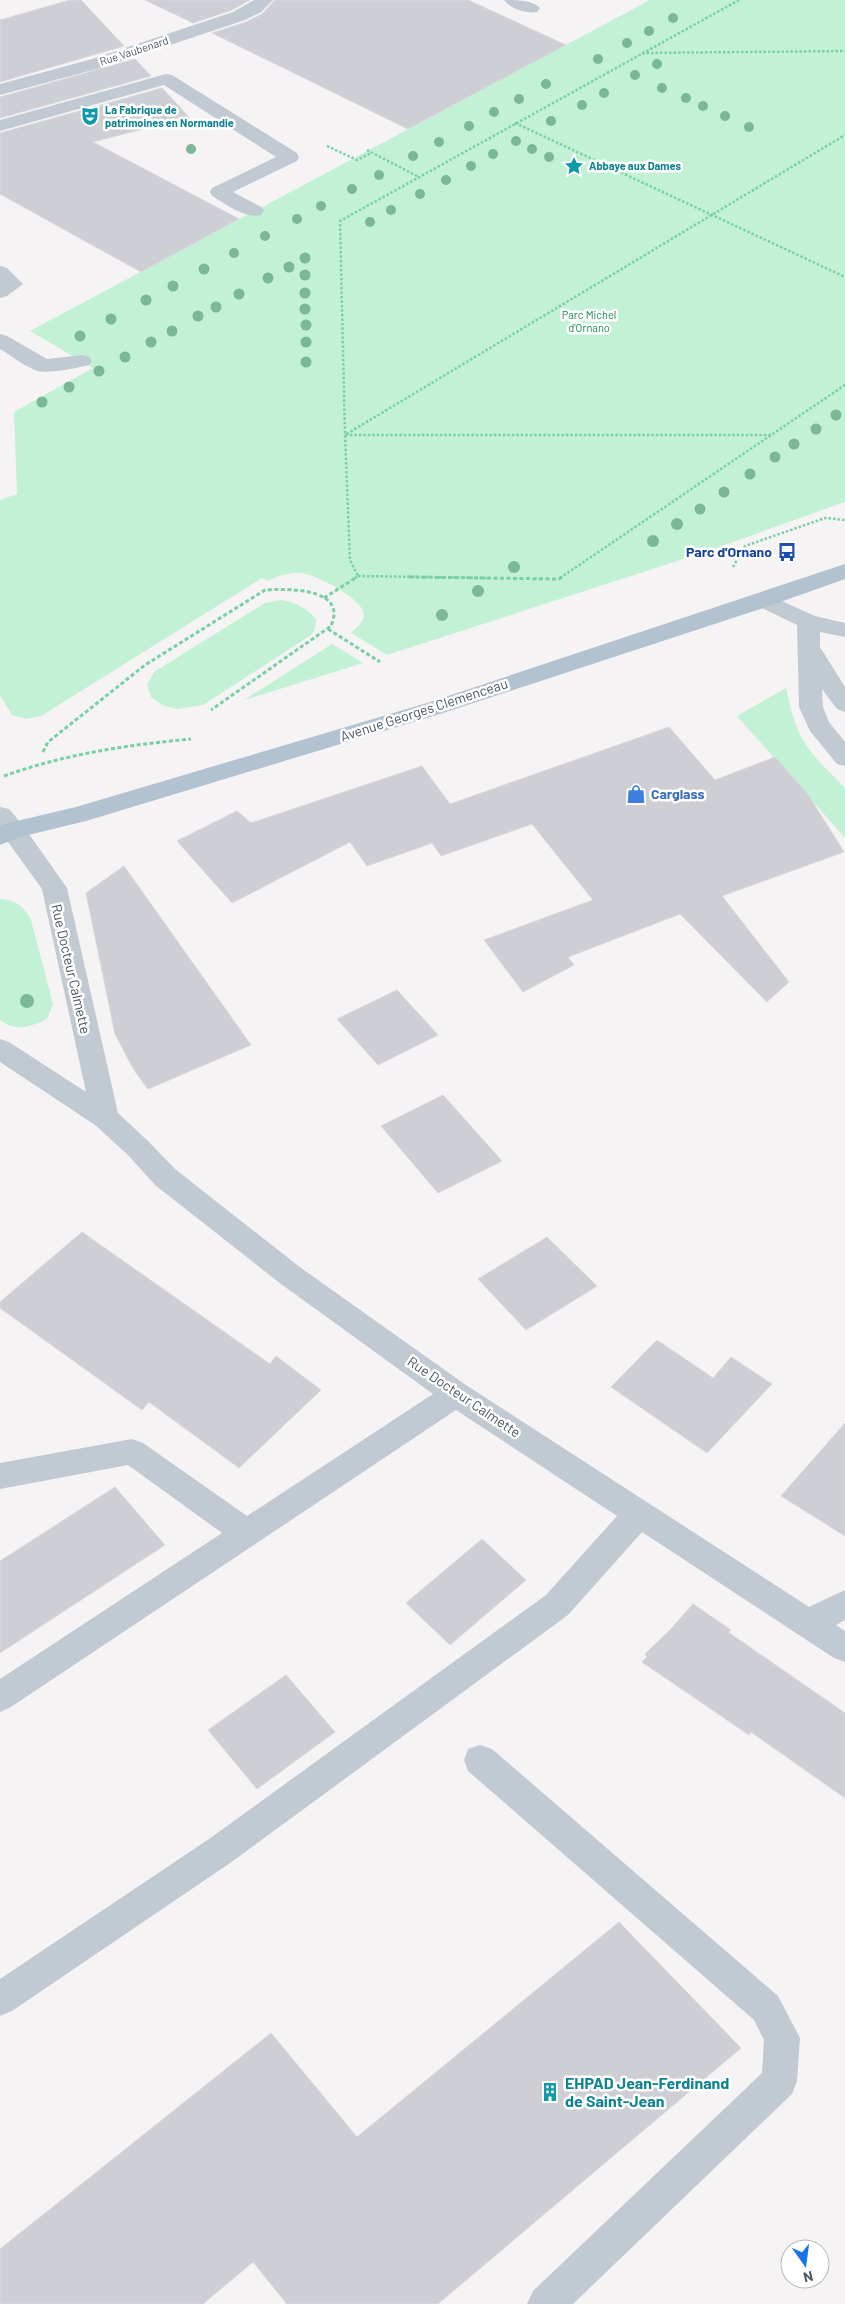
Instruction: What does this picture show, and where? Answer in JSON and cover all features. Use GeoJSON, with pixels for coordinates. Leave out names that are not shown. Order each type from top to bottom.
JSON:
{"type":"FeatureCollection","features":[{"type":"Feature","properties":{"kind":"main road","name":"Avenue Georges Clemenceau"},"geometry":{"type":"LineString","coordinates":[[4,827],[77,815],[435,708],[764,600],[845,571]]}},
{"type":"Feature","properties":{"kind":"street","name":"Rue Vaubenard"},"geometry":{"type":"LineString","coordinates":[[0,90],[98,63],[239,16],[255,8],[264,0]]}},
{"type":"Feature","properties":{"kind":"street"},"geometry":{"type":"LineString","coordinates":[[513,0],[531,8]]}},
{"type":"Feature","properties":{"kind":"street"},"geometry":{"type":"LineString","coordinates":[[44,78],[75,105]]}},
{"type":"Feature","properties":{"kind":"street"},"geometry":{"type":"LineString","coordinates":[[0,126],[166,79],[290,157]]}},
{"type":"Feature","properties":{"kind":"street"},"geometry":{"type":"LineString","coordinates":[[254,211],[219,192],[290,157]]}},
{"type":"Feature","properties":{"kind":"street"},"geometry":{"type":"LineString","coordinates":[[0,272],[13,284],[0,292]]}},
{"type":"Feature","properties":{"kind":"street"},"geometry":{"type":"LineString","coordinates":[[0,340],[44,366],[82,361]]}},
{"type":"Feature","properties":{"kind":"street"},"geometry":{"type":"LineString","coordinates":[[764,600],[808,622],[845,630]]}},
{"type":"Feature","properties":{"kind":"street"},"geometry":{"type":"LineString","coordinates":[[808,622],[811,707],[818,725],[845,758]]}},
{"type":"Feature","properties":{"kind":"street"},"geometry":{"type":"LineString","coordinates":[[810,648],[828,681],[845,704]]}},
{"type":"Feature","properties":{"kind":"street","name":"Rue Docteur Calmette"},"geometry":{"type":"LineString","coordinates":[[4,827],[54,888],[105,1118]]}},
{"type":"Feature","properties":{"kind":"street","name":"Rue Docteur Calmette"},"geometry":{"type":"LineString","coordinates":[[0,1049],[105,1118],[138,1148],[165,1177],[291,1276],[456,1394],[845,1648]]}},
{"type":"Feature","properties":{"kind":"street"},"geometry":{"type":"LineString","coordinates":[[0,1697],[456,1394]]}},
{"type":"Feature","properties":{"kind":"street"},"geometry":{"type":"LineString","coordinates":[[0,1476],[132,1452],[247,1533]]}},
{"type":"Feature","properties":{"kind":"street"},"geometry":{"type":"LineString","coordinates":[[0,1999],[221,1850],[557,1605],[638,1513]]}},
{"type":"Feature","properties":{"kind":"street"},"geometry":{"type":"LineString","coordinates":[[808,1624],[845,1604]]}},
{"type":"Feature","properties":{"kind":"street"},"geometry":{"type":"LineString","coordinates":[[480,1760],[766,2008],[782,2038],[779,2081],[546,2304]]}},
{"type":"Feature","properties":{"kind":"path"},"geometry":{"type":"LineString","coordinates":[[358,576],[350,560],[340,221],[739,0]]}},
{"type":"Feature","properties":{"kind":"path"},"geometry":{"type":"LineString","coordinates":[[642,53],[845,50]]}},
{"type":"Feature","properties":{"kind":"path"},"geometry":{"type":"LineString","coordinates":[[514,123],[845,277]]}},
{"type":"Feature","properties":{"kind":"path"},"geometry":{"type":"LineString","coordinates":[[345,435],[845,135]]}},
{"type":"Feature","properties":{"kind":"path"},"geometry":{"type":"LineString","coordinates":[[290,157],[306,154],[326,145],[356,160],[371,152]]}},
{"type":"Feature","properties":{"kind":"path"},"geometry":{"type":"LineString","coordinates":[[367,150],[419,177]]}},
{"type":"Feature","properties":{"kind":"path"},"geometry":{"type":"LineString","coordinates":[[324,598],[358,576],[559,579],[845,385]]}},
{"type":"Feature","properties":{"kind":"path"},"geometry":{"type":"LineString","coordinates":[[345,435],[771,435]]}},
{"type":"Feature","properties":{"kind":"path"},"geometry":{"type":"LineString","coordinates":[[729,573],[745,546],[825,518],[845,520]]}},
{"type":"Feature","properties":{"kind":"path"},"geometry":{"type":"LineString","coordinates":[[43,752],[48,742],[144,665],[265,590],[301,589],[324,598],[335,609],[336,617],[328,629],[211,710]]}},
{"type":"Feature","properties":{"kind":"path"},"geometry":{"type":"LineString","coordinates":[[328,629],[380,662]]}},
{"type":"Feature","properties":{"kind":"path"},"geometry":{"type":"LineString","coordinates":[[3,776],[65,757],[124,744],[200,738]]}},
{"type":"Feature","properties":{"kind":"green space","name":"Parc Michel d'Ornano"},"geometry":{"type":"Polygon","coordinates":[[[650,0],[845,0],[845,502],[702,553],[387,655],[351,633],[361,622],[364,614],[356,601],[337,588],[308,574],[301,573],[284,575],[268,581],[262,578],[41,716],[26,719],[12,715],[0,695],[0,500],[17,494],[14,412],[93,368],[30,331],[650,0]]]}},
{"type":"Feature","properties":{"kind":"green space"},"geometry":{"type":"Polygon","coordinates":[[[281,600],[300,606],[316,619],[315,629],[311,635],[203,705],[177,709],[162,705],[151,697],[147,685],[154,672],[265,603],[281,600]]]}},
{"type":"Feature","properties":{"kind":"green space"},"geometry":{"type":"Polygon","coordinates":[[[332,644],[363,663],[244,700],[332,644]]]}},
{"type":"Feature","properties":{"kind":"green space"},"geometry":{"type":"Polygon","coordinates":[[[786,688],[795,721],[807,747],[817,760],[845,788],[845,838],[737,716],[786,688]]]}},
{"type":"Feature","properties":{"kind":"green space"},"geometry":{"type":"Polygon","coordinates":[[[0,899],[19,905],[31,920],[53,1004],[47,1019],[29,1026],[12,1026],[0,1020],[0,899]]]}},
{"type":"Feature","properties":{"kind":"building"},"geometry":{"type":"Polygon","coordinates":[[[70,0],[81,0],[124,46],[0,82],[0,20],[70,0]]]}},
{"type":"Feature","properties":{"kind":"building"},"geometry":{"type":"Polygon","coordinates":[[[145,0],[250,0],[232,10],[193,23],[145,0]]]}},
{"type":"Feature","properties":{"kind":"building"},"geometry":{"type":"Polygon","coordinates":[[[275,0],[468,0],[566,45],[408,129],[212,33],[246,22],[262,14],[275,0]]]}},
{"type":"Feature","properties":{"kind":"building"},"geometry":{"type":"Polygon","coordinates":[[[135,59],[151,76],[0,118],[0,97],[135,59]]]}},
{"type":"Feature","properties":{"kind":"building"},"geometry":{"type":"Polygon","coordinates":[[[162,88],[189,117],[93,142],[239,219],[141,272],[0,194],[0,133],[162,88]]]}},
{"type":"Feature","properties":{"kind":"building"},"geometry":{"type":"Polygon","coordinates":[[[669,727],[715,780],[775,757],[807,793],[844,852],[722,896],[789,982],[767,1002],[680,914],[568,957],[574,965],[523,992],[484,940],[593,900],[532,824],[441,856],[432,843],[367,866],[350,842],[232,903],[177,841],[237,811],[251,823],[422,766],[450,804],[669,727]]]}},
{"type":"Feature","properties":{"kind":"building"},"geometry":{"type":"Polygon","coordinates":[[[124,866],[251,1045],[148,1089],[134,1070],[115,1034],[86,893],[124,866]]]}},
{"type":"Feature","properties":{"kind":"building"},"geometry":{"type":"Polygon","coordinates":[[[397,990],[438,1035],[378,1065],[337,1019],[397,990]]]}},
{"type":"Feature","properties":{"kind":"building"},"geometry":{"type":"Polygon","coordinates":[[[443,1095],[502,1161],[438,1193],[381,1126],[443,1095]]]}},
{"type":"Feature","properties":{"kind":"building"},"geometry":{"type":"Polygon","coordinates":[[[82,1232],[270,1364],[276,1356],[321,1390],[239,1468],[149,1402],[142,1410],[0,1308],[0,1302],[82,1232]]]}},
{"type":"Feature","properties":{"kind":"building"},"geometry":{"type":"Polygon","coordinates":[[[547,1237],[597,1286],[526,1330],[478,1279],[547,1237]]]}},
{"type":"Feature","properties":{"kind":"building"},"geometry":{"type":"Polygon","coordinates":[[[657,1340],[713,1378],[731,1357],[772,1384],[707,1453],[611,1387],[657,1340]]]}},
{"type":"Feature","properties":{"kind":"building"},"geometry":{"type":"Polygon","coordinates":[[[845,1423],[845,1536],[781,1496],[845,1423]]]}},
{"type":"Feature","properties":{"kind":"building"},"geometry":{"type":"Polygon","coordinates":[[[115,1487],[165,1545],[0,1653],[0,1561],[115,1487]]]}},
{"type":"Feature","properties":{"kind":"building"},"geometry":{"type":"Polygon","coordinates":[[[482,1539],[526,1580],[450,1645],[406,1603],[482,1539]]]}},
{"type":"Feature","properties":{"kind":"building"},"geometry":{"type":"Polygon","coordinates":[[[693,1604],[731,1630],[728,1632],[845,1713],[845,1798],[751,1732],[749,1735],[642,1662],[647,1657],[645,1654],[693,1604]]]}},
{"type":"Feature","properties":{"kind":"building"},"geometry":{"type":"Polygon","coordinates":[[[286,1675],[335,1732],[257,1789],[208,1730],[286,1675]]]}},
{"type":"Feature","properties":{"kind":"building","name":"EHPAD Jean-Ferdinand de Saint-Jean"},"geometry":{"type":"Polygon","coordinates":[[[619,1922],[741,2048],[438,2304],[287,2304],[253,2262],[203,2304],[0,2304],[0,2249],[271,2033],[357,2137],[619,1922]]]}},
{"type":"Feature","properties":{"kind":"place","name":"La Fabrique de patrimoines en Normandie"},"geometry":{"type":"Point","coordinates":[90,116]}},
{"type":"Feature","properties":{"kind":"place","name":"Abbaye aux Dames"},"geometry":{"type":"Point","coordinates":[574,166]}},
{"type":"Feature","properties":{"kind":"place","name":"Parc d'Ornano"},"geometry":{"type":"Point","coordinates":[787,552]}},
{"type":"Feature","properties":{"kind":"place","name":"Carglass"},"geometry":{"type":"Point","coordinates":[636,794]}},
{"type":"Feature","properties":{"kind":"place","name":"EHPAD Jean-Ferdinand de Saint-Jean"},"geometry":{"type":"Point","coordinates":[550,2092]}}]}
